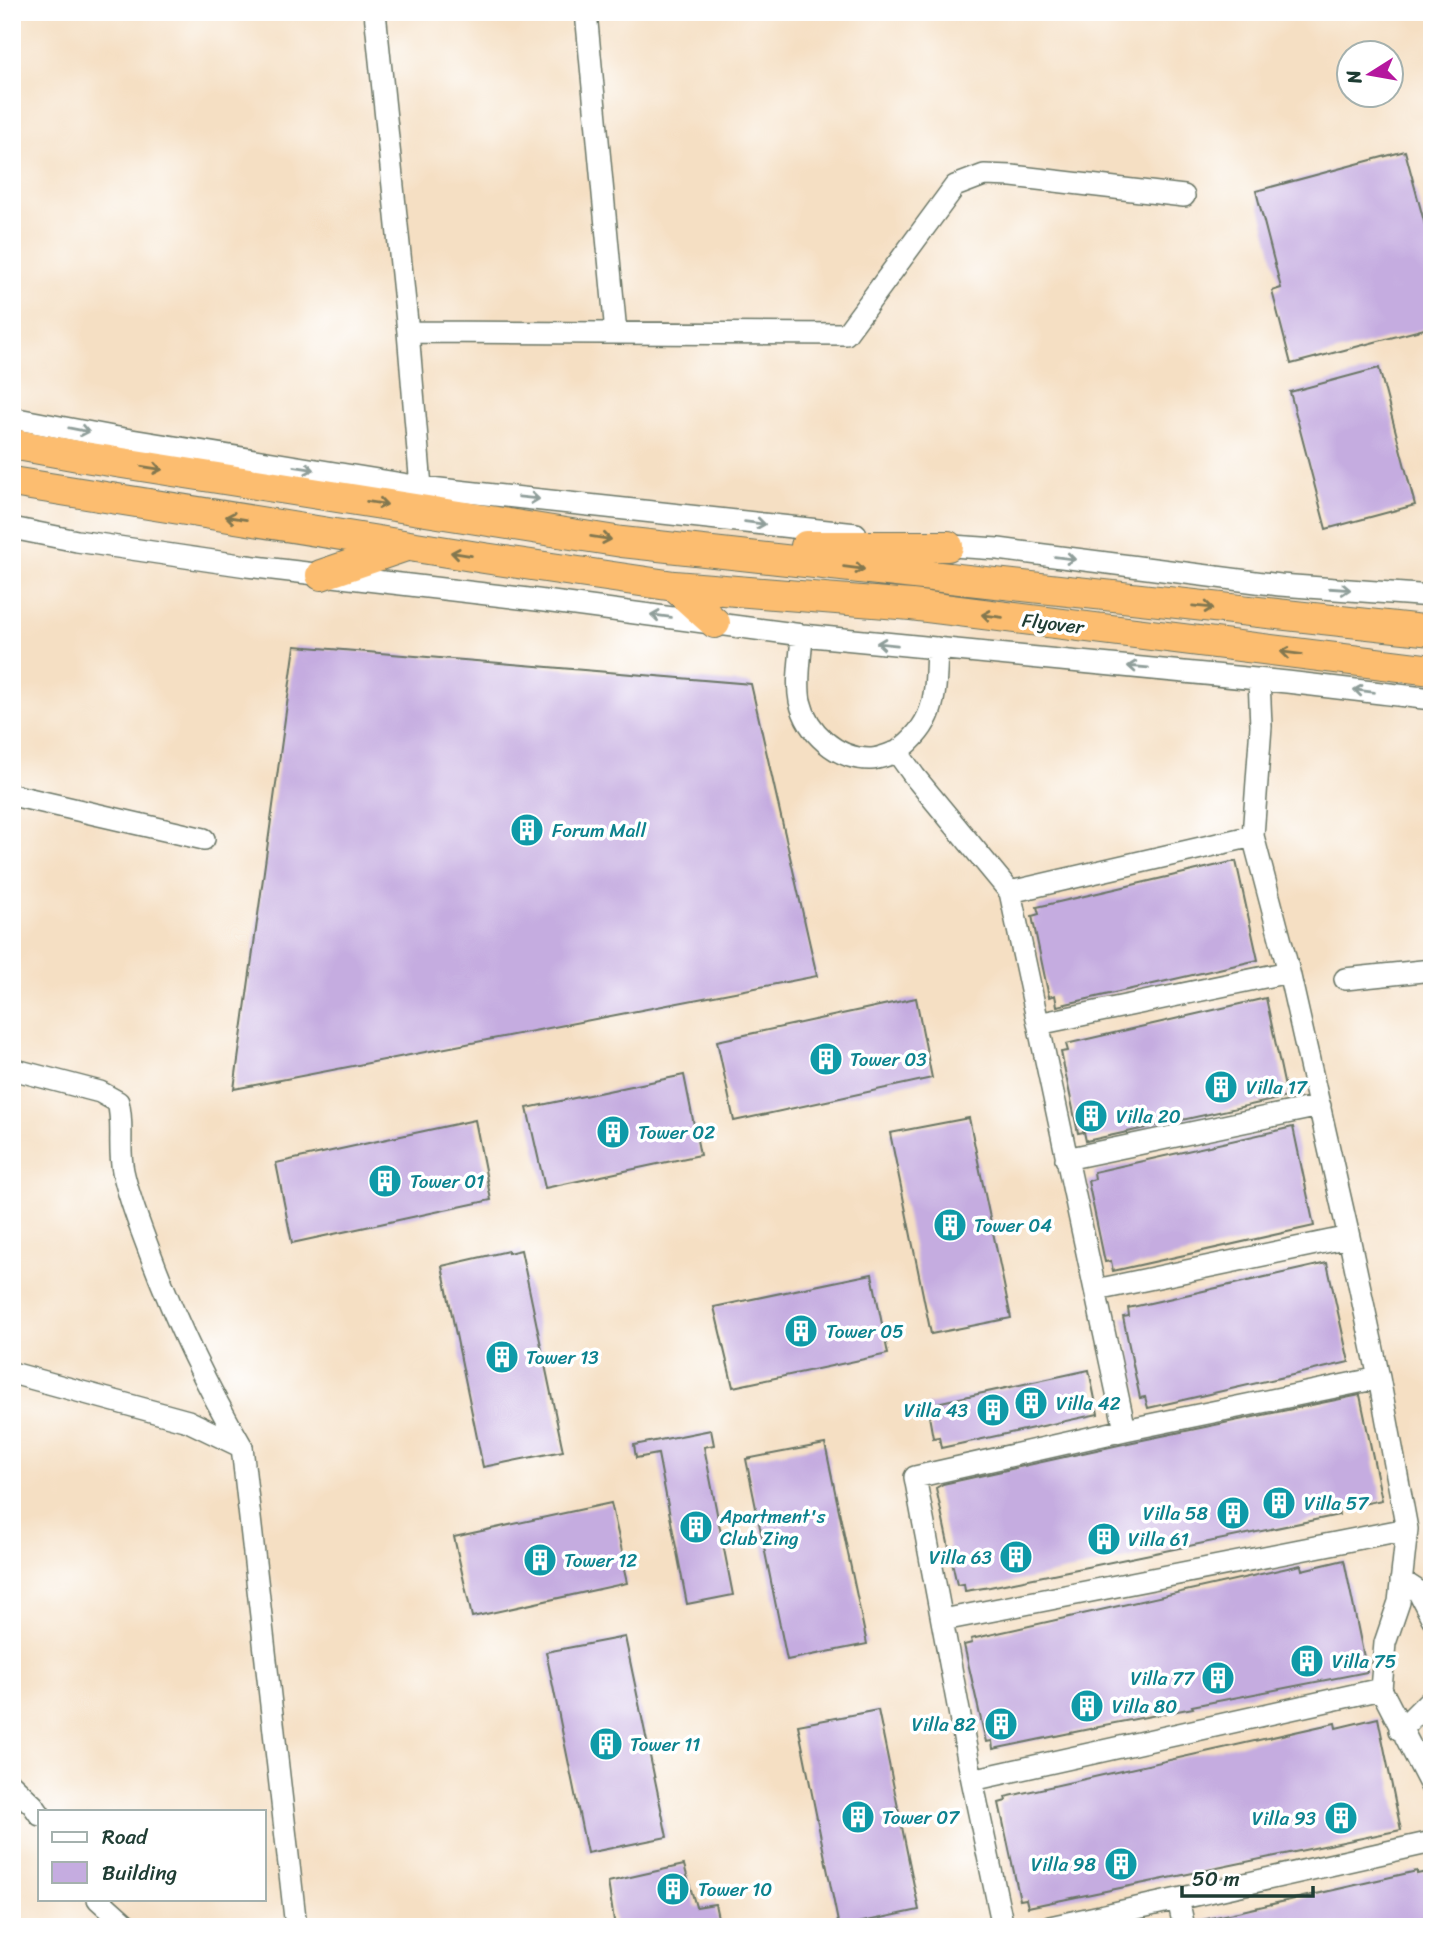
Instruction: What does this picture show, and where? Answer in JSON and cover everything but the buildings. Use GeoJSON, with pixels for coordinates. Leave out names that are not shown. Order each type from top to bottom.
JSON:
{"type":"FeatureCollection","features":[{"type":"Feature","properties":{"kind":"highway","name":"Flyover"},"geometry":{"type":"LineString","coordinates":[[12,444],[622,542],[1432,631]]}},
{"type":"Feature","properties":{"kind":"highway","name":"Flyover"},"geometry":{"type":"LineString","coordinates":[[12,482],[674,586],[911,605],[1432,670]]}},
{"type":"Feature","properties":{"kind":"highway"},"geometry":{"type":"LineString","coordinates":[[321,575],[406,545]]}},
{"type":"Feature","properties":{"kind":"highway"},"geometry":{"type":"LineString","coordinates":[[737,553],[763,546],[948,546]]}},
{"type":"Feature","properties":{"kind":"highway"},"geometry":{"type":"LineString","coordinates":[[674,586],[715,623]]}},
{"type":"Feature","properties":{"kind":"street"},"geometry":{"type":"LineString","coordinates":[[375,12],[421,487]]}},
{"type":"Feature","properties":{"kind":"street"},"geometry":{"type":"LineString","coordinates":[[586,12],[615,333]]}},
{"type":"Feature","properties":{"kind":"street"},"geometry":{"type":"LineString","coordinates":[[408,332],[846,334],[955,186],[984,175],[1012,176],[1184,196]]}},
{"type":"Feature","properties":{"kind":"street"},"geometry":{"type":"LineString","coordinates":[[12,418],[421,487],[642,509],[948,546],[998,549],[1280,584],[1432,596]]}},
{"type":"Feature","properties":{"kind":"street"},"geometry":{"type":"LineString","coordinates":[[12,528],[77,541],[247,566],[802,635],[1259,679],[1432,699]]}},
{"type":"Feature","properties":{"kind":"street"},"geometry":{"type":"LineString","coordinates":[[802,635],[798,684],[800,702],[810,728],[828,744],[848,755],[872,759],[897,752],[919,733],[932,709],[937,648]]}},
{"type":"Feature","properties":{"kind":"street"},"geometry":{"type":"LineString","coordinates":[[1259,679],[1261,726],[1253,836],[1289,972],[1320,1106],[1379,1378],[1407,1529],[1399,1602],[1385,1643],[1381,1689],[1432,1788]]}},
{"type":"Feature","properties":{"kind":"street"},"geometry":{"type":"LineString","coordinates":[[897,752],[1010,892],[1125,1430]]}},
{"type":"Feature","properties":{"kind":"street"},"geometry":{"type":"LineString","coordinates":[[12,795],[204,839]]}},
{"type":"Feature","properties":{"kind":"street"},"geometry":{"type":"LineString","coordinates":[[1010,892],[1253,836]]}},
{"type":"Feature","properties":{"kind":"street"},"geometry":{"type":"LineString","coordinates":[[1345,979],[1432,970]]}},
{"type":"Feature","properties":{"kind":"street"},"geometry":{"type":"LineString","coordinates":[[1038,1024],[1289,972]]}},
{"type":"Feature","properties":{"kind":"street"},"geometry":{"type":"LineString","coordinates":[[12,1069],[100,1093],[118,1102],[122,1116],[119,1139],[123,1170],[146,1244],[181,1331],[242,1447],[296,1927]]}},
{"type":"Feature","properties":{"kind":"street"},"geometry":{"type":"LineString","coordinates":[[1066,1159],[1320,1106]]}},
{"type":"Feature","properties":{"kind":"street"},"geometry":{"type":"LineString","coordinates":[[1096,1290],[1349,1237]]}},
{"type":"Feature","properties":{"kind":"street"},"geometry":{"type":"LineString","coordinates":[[12,1373],[188,1421],[242,1447]]}},
{"type":"Feature","properties":{"kind":"street"},"geometry":{"type":"LineString","coordinates":[[1003,1927],[972,1780],[915,1477],[1125,1430],[1379,1378]]}},
{"type":"Feature","properties":{"kind":"street"},"geometry":{"type":"LineString","coordinates":[[943,1620],[1407,1529]]}},
{"type":"Feature","properties":{"kind":"street"},"geometry":{"type":"LineString","coordinates":[[1401,1580],[1418,1591],[1432,1618]]}},
{"type":"Feature","properties":{"kind":"street"},"geometry":{"type":"LineString","coordinates":[[972,1780],[1381,1689]]}},
{"type":"Feature","properties":{"kind":"street"},"geometry":{"type":"LineString","coordinates":[[1400,1730],[1432,1698]]}},
{"type":"Feature","properties":{"kind":"street"},"geometry":{"type":"LineString","coordinates":[[12,1785],[38,1812]]}},
{"type":"Feature","properties":{"kind":"street"},"geometry":{"type":"LineString","coordinates":[[1050,1927],[1432,1842]]}},
{"type":"Feature","properties":{"kind":"street"},"geometry":{"type":"LineString","coordinates":[[1178,1899],[1184,1927]]}},
{"type":"Feature","properties":{"kind":"street"},"geometry":{"type":"LineString","coordinates":[[99,1900],[129,1927]]}},
{"type":"Feature","properties":{"kind":"place","name":"Forum Mall"},"geometry":{"type":"Point","coordinates":[527,830]}},
{"type":"Feature","properties":{"kind":"place","name":"Tower 03"},"geometry":{"type":"Point","coordinates":[826,1059]}},
{"type":"Feature","properties":{"kind":"place","name":"Villa 17"},"geometry":{"type":"Point","coordinates":[1221,1087]}},
{"type":"Feature","properties":{"kind":"place","name":"Villa 20"},"geometry":{"type":"Point","coordinates":[1091,1116]}},
{"type":"Feature","properties":{"kind":"place","name":"Tower 02"},"geometry":{"type":"Point","coordinates":[613,1132]}},
{"type":"Feature","properties":{"kind":"place","name":"Tower 01"},"geometry":{"type":"Point","coordinates":[385,1181]}},
{"type":"Feature","properties":{"kind":"place","name":"Tower 04"},"geometry":{"type":"Point","coordinates":[950,1225]}},
{"type":"Feature","properties":{"kind":"place","name":"Tower 05"},"geometry":{"type":"Point","coordinates":[801,1331]}},
{"type":"Feature","properties":{"kind":"place","name":"Tower 13"},"geometry":{"type":"Point","coordinates":[502,1357]}},
{"type":"Feature","properties":{"kind":"place","name":"Villa 42"},"geometry":{"type":"Point","coordinates":[1031,1403]}},
{"type":"Feature","properties":{"kind":"place","name":"Villa 43"},"geometry":{"type":"Point","coordinates":[993,1410]}},
{"type":"Feature","properties":{"kind":"place","name":"Villa 57"},"geometry":{"type":"Point","coordinates":[1279,1503]}},
{"type":"Feature","properties":{"kind":"place","name":"Villa 58"},"geometry":{"type":"Point","coordinates":[1233,1513]}},
{"type":"Feature","properties":{"kind":"place","name":"Apartment's Club Zing"},"geometry":{"type":"Point","coordinates":[696,1527]}},
{"type":"Feature","properties":{"kind":"place","name":"Villa 61"},"geometry":{"type":"Point","coordinates":[1104,1539]}},
{"type":"Feature","properties":{"kind":"place","name":"Villa 63"},"geometry":{"type":"Point","coordinates":[1016,1557]}},
{"type":"Feature","properties":{"kind":"place","name":"Tower 12"},"geometry":{"type":"Point","coordinates":[540,1560]}},
{"type":"Feature","properties":{"kind":"place","name":"Villa 75"},"geometry":{"type":"Point","coordinates":[1307,1661]}},
{"type":"Feature","properties":{"kind":"place","name":"Villa 77"},"geometry":{"type":"Point","coordinates":[1218,1678]}},
{"type":"Feature","properties":{"kind":"place","name":"Villa 80"},"geometry":{"type":"Point","coordinates":[1087,1706]}},
{"type":"Feature","properties":{"kind":"place","name":"Villa 82"},"geometry":{"type":"Point","coordinates":[1001,1724]}},
{"type":"Feature","properties":{"kind":"place","name":"Tower 11"},"geometry":{"type":"Point","coordinates":[606,1744]}},
{"type":"Feature","properties":{"kind":"place","name":"Tower 07"},"geometry":{"type":"Point","coordinates":[858,1817]}},
{"type":"Feature","properties":{"kind":"place","name":"Villa 93"},"geometry":{"type":"Point","coordinates":[1341,1818]}},
{"type":"Feature","properties":{"kind":"place","name":"Villa 98"},"geometry":{"type":"Point","coordinates":[1121,1864]}},
{"type":"Feature","properties":{"kind":"place","name":"Tower 10"},"geometry":{"type":"Point","coordinates":[673,1889]}}]}
